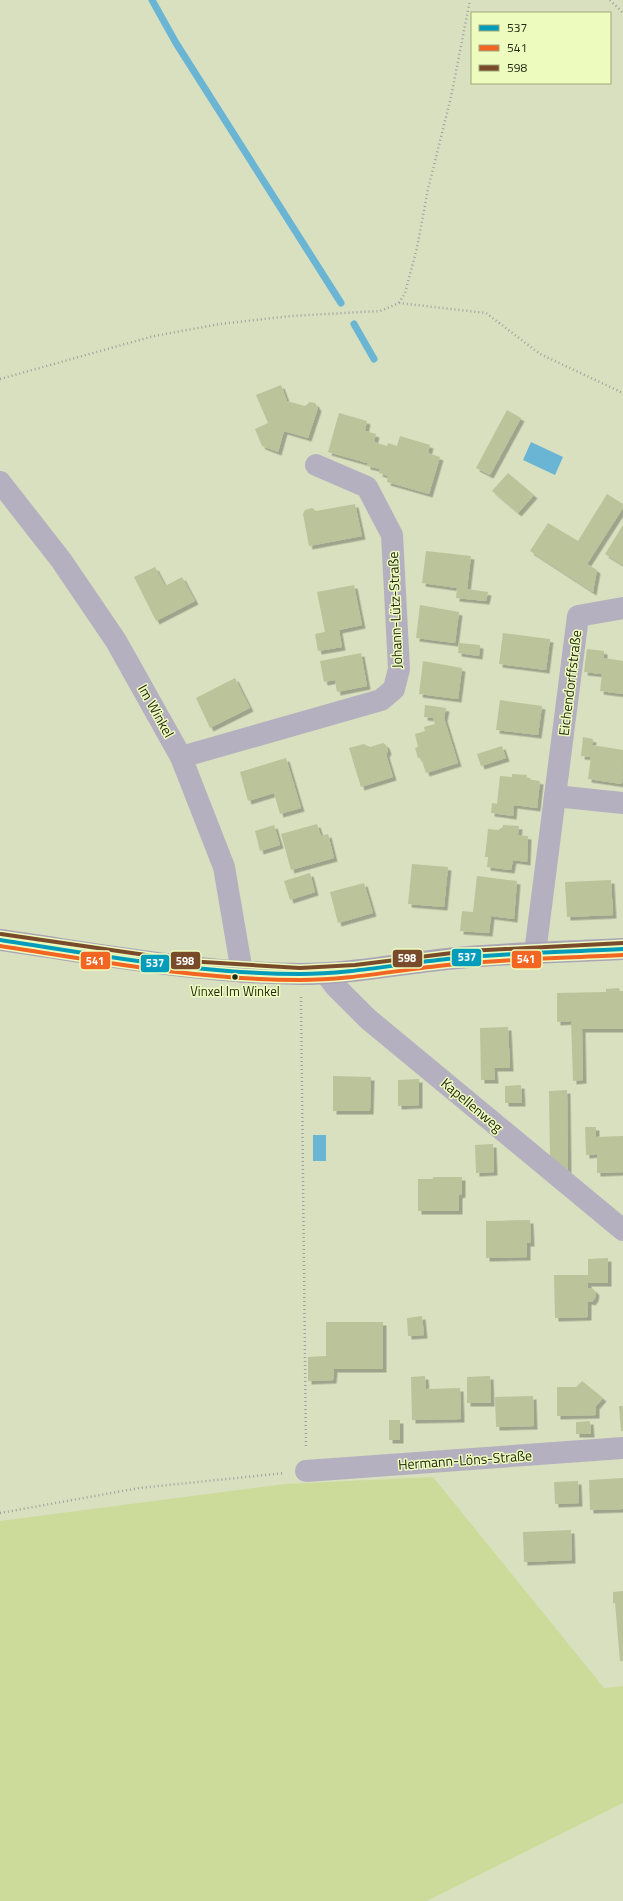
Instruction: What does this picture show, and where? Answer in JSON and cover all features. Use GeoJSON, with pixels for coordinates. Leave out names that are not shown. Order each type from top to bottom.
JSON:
{"type":"FeatureCollection","features":[{"type":"Feature","properties":{"kind":"main road"},"geometry":{"type":"LineString","coordinates":[[0,940],[242,972],[326,974],[446,959],[623,949]]}},
{"type":"Feature","properties":{"kind":"street","name":"Johann-Lütz-Straße"},"geometry":{"type":"LineString","coordinates":[[181,757],[381,700],[394,689],[399,669],[392,535],[367,487],[316,465]]}},
{"type":"Feature","properties":{"kind":"street","name":"Im Winkel"},"geometry":{"type":"LineString","coordinates":[[0,482],[61,560],[116,641],[181,757],[224,867],[242,972]]}},
{"type":"Feature","properties":{"kind":"street","name":"Eichendorffstraße"},"geometry":{"type":"LineString","coordinates":[[535,953],[578,616],[623,608]]}},
{"type":"Feature","properties":{"kind":"street"},"geometry":{"type":"LineString","coordinates":[[555,796],[623,803]]}},
{"type":"Feature","properties":{"kind":"street","name":"Kapellenweg"},"geometry":{"type":"LineString","coordinates":[[326,974],[336,987],[368,1019],[623,1230]]}},
{"type":"Feature","properties":{"kind":"street","name":"Hermann-Löns-Straße"},"geometry":{"type":"LineString","coordinates":[[306,1471],[623,1448]]}},
{"type":"Feature","properties":{"kind":"path"},"geometry":{"type":"LineString","coordinates":[[399,303],[406,293],[418,248],[428,189],[451,97],[470,0]]}},
{"type":"Feature","properties":{"kind":"path"},"geometry":{"type":"LineString","coordinates":[[610,0],[623,13]]}},
{"type":"Feature","properties":{"kind":"path"},"geometry":{"type":"LineString","coordinates":[[0,379],[154,336],[220,324],[291,316],[380,311],[399,303],[486,313],[540,354],[623,393]]}},
{"type":"Feature","properties":{"kind":"path"},"geometry":{"type":"LineString","coordinates":[[0,1513],[139,1488],[306,1471],[301,991]]}},
{"type":"Feature","properties":{"kind":"green space"},"geometry":{"type":"Polygon","coordinates":[[[433,1477],[604,1688],[623,1686],[623,1803],[427,1901],[0,1901],[0,1521],[285,1484],[433,1477]]]}},
{"type":"Feature","properties":{"kind":"water"},"geometry":{"type":"Polygon","coordinates":[[[531,442],[563,457],[555,475],[523,460],[531,442]]]}},
{"type":"Feature","properties":{"kind":"water"},"geometry":{"type":"Polygon","coordinates":[[[313,1135],[326,1135],[326,1161],[313,1161],[313,1135]]]}},
{"type":"Feature","properties":{"kind":"building"},"geometry":{"type":"Polygon","coordinates":[[[281,385],[287,401],[305,406],[310,402],[315,403],[318,408],[308,438],[284,431],[278,452],[262,446],[255,429],[268,423],[256,395],[281,385]]]}},
{"type":"Feature","properties":{"kind":"building"},"geometry":{"type":"Polygon","coordinates":[[[507,410],[521,418],[490,475],[476,468],[507,410]]]}},
{"type":"Feature","properties":{"kind":"building"},"geometry":{"type":"Polygon","coordinates":[[[339,413],[367,421],[365,431],[376,434],[374,442],[387,446],[388,443],[397,446],[400,436],[430,445],[428,453],[440,457],[429,494],[387,482],[388,476],[379,473],[380,469],[367,466],[367,463],[328,452],[339,413]]]}},
{"type":"Feature","properties":{"kind":"building"},"geometry":{"type":"Polygon","coordinates":[[[508,473],[534,495],[518,513],[492,491],[508,473]]]}},
{"type":"Feature","properties":{"kind":"building"},"geometry":{"type":"Polygon","coordinates":[[[607,494],[623,504],[623,508],[587,564],[597,570],[593,592],[530,551],[548,523],[578,541],[607,494]]]}},
{"type":"Feature","properties":{"kind":"building"},"geometry":{"type":"Polygon","coordinates":[[[355,504],[362,536],[309,546],[303,514],[305,510],[312,508],[316,511],[355,504]]]}},
{"type":"Feature","properties":{"kind":"building"},"geometry":{"type":"Polygon","coordinates":[[[623,525],[623,565],[605,554],[623,525]]]}},
{"type":"Feature","properties":{"kind":"building"},"geometry":{"type":"Polygon","coordinates":[[[426,551],[471,556],[467,589],[488,592],[486,601],[456,598],[457,588],[422,583],[426,551]]]}},
{"type":"Feature","properties":{"kind":"building"},"geometry":{"type":"Polygon","coordinates":[[[155,567],[165,586],[182,577],[195,601],[156,621],[134,577],[155,567]]]}},
{"type":"Feature","properties":{"kind":"building"},"geometry":{"type":"Polygon","coordinates":[[[354,585],[362,625],[339,630],[342,647],[318,651],[315,634],[325,632],[317,592],[354,585]]]}},
{"type":"Feature","properties":{"kind":"building"},"geometry":{"type":"Polygon","coordinates":[[[420,605],[459,612],[455,643],[416,638],[420,605]]]}},
{"type":"Feature","properties":{"kind":"building"},"geometry":{"type":"Polygon","coordinates":[[[503,633],[550,639],[546,670],[499,664],[503,633]]]}},
{"type":"Feature","properties":{"kind":"building"},"geometry":{"type":"Polygon","coordinates":[[[459,643],[480,645],[479,656],[458,653],[459,643]]]}},
{"type":"Feature","properties":{"kind":"building"},"geometry":{"type":"Polygon","coordinates":[[[587,649],[604,651],[604,658],[623,661],[623,694],[600,691],[602,674],[584,672],[587,649]]]}},
{"type":"Feature","properties":{"kind":"building"},"geometry":{"type":"Polygon","coordinates":[[[361,653],[367,686],[337,692],[335,680],[324,682],[320,661],[361,653]]]}},
{"type":"Feature","properties":{"kind":"building"},"geometry":{"type":"Polygon","coordinates":[[[423,661],[462,668],[458,699],[419,694],[423,661]]]}},
{"type":"Feature","properties":{"kind":"building"},"geometry":{"type":"Polygon","coordinates":[[[235,678],[250,708],[210,728],[196,698],[235,678]]]}},
{"type":"Feature","properties":{"kind":"building"},"geometry":{"type":"Polygon","coordinates":[[[500,700],[542,706],[538,735],[496,730],[500,700]]]}},
{"type":"Feature","properties":{"kind":"building"},"geometry":{"type":"Polygon","coordinates":[[[425,705],[446,708],[444,718],[458,763],[426,773],[421,758],[418,758],[415,748],[418,747],[415,734],[425,731],[424,727],[435,724],[433,718],[424,717],[425,705]]]}},
{"type":"Feature","properties":{"kind":"building"},"geometry":{"type":"Polygon","coordinates":[[[583,737],[593,739],[592,745],[623,750],[622,784],[588,779],[591,757],[581,756],[583,737]]]}},
{"type":"Feature","properties":{"kind":"building"},"geometry":{"type":"Polygon","coordinates":[[[383,743],[386,745],[388,751],[386,754],[393,777],[361,787],[349,748],[364,744],[370,747],[383,743]]]}},
{"type":"Feature","properties":{"kind":"building"},"geometry":{"type":"Polygon","coordinates":[[[502,746],[506,758],[481,766],[477,754],[502,746]]]}},
{"type":"Feature","properties":{"kind":"building"},"geometry":{"type":"Polygon","coordinates":[[[286,758],[301,808],[280,814],[274,793],[248,801],[240,772],[286,758]]]}},
{"type":"Feature","properties":{"kind":"building"},"geometry":{"type":"Polygon","coordinates":[[[512,774],[527,775],[526,779],[540,781],[537,808],[514,805],[513,816],[491,813],[492,803],[497,804],[500,776],[512,777],[512,774]]]}},
{"type":"Feature","properties":{"kind":"building"},"geometry":{"type":"Polygon","coordinates":[[[317,824],[321,836],[328,834],[334,858],[291,870],[281,834],[317,824]]]}},
{"type":"Feature","properties":{"kind":"building"},"geometry":{"type":"Polygon","coordinates":[[[274,825],[280,845],[260,851],[255,831],[274,825]]]}},
{"type":"Feature","properties":{"kind":"building"},"geometry":{"type":"Polygon","coordinates":[[[503,825],[519,826],[518,835],[528,836],[527,862],[513,860],[511,870],[487,867],[488,857],[485,857],[488,829],[498,830],[503,827],[503,825]]]}},
{"type":"Feature","properties":{"kind":"building"},"geometry":{"type":"Polygon","coordinates":[[[412,864],[448,867],[444,907],[408,904],[412,864]]]}},
{"type":"Feature","properties":{"kind":"building"},"geometry":{"type":"Polygon","coordinates":[[[310,873],[315,892],[290,900],[284,881],[310,873]]]}},
{"type":"Feature","properties":{"kind":"building"},"geometry":{"type":"Polygon","coordinates":[[[477,876],[517,881],[514,919],[491,916],[489,933],[460,931],[462,911],[473,912],[477,876]]]}},
{"type":"Feature","properties":{"kind":"building"},"geometry":{"type":"Polygon","coordinates":[[[611,880],[613,915],[567,917],[565,882],[611,880]]]}},
{"type":"Feature","properties":{"kind":"building"},"geometry":{"type":"Polygon","coordinates":[[[364,883],[373,913],[338,923],[330,892],[364,883]]]}},
{"type":"Feature","properties":{"kind":"building"},"geometry":{"type":"Polygon","coordinates":[[[619,988],[620,991],[623,991],[623,1029],[582,1029],[583,1080],[573,1081],[571,1021],[557,1022],[557,993],[606,992],[606,989],[619,988]]]}},
{"type":"Feature","properties":{"kind":"building"},"geometry":{"type":"Polygon","coordinates":[[[508,1027],[510,1068],[494,1068],[495,1080],[481,1080],[480,1028],[508,1027]]]}},
{"type":"Feature","properties":{"kind":"building"},"geometry":{"type":"Polygon","coordinates":[[[333,1076],[371,1077],[370,1111],[333,1111],[333,1076]]]}},
{"type":"Feature","properties":{"kind":"building"},"geometry":{"type":"Polygon","coordinates":[[[419,1079],[419,1105],[398,1106],[398,1080],[419,1079]]]}},
{"type":"Feature","properties":{"kind":"building"},"geometry":{"type":"Polygon","coordinates":[[[521,1085],[522,1103],[505,1103],[505,1086],[521,1085]]]}},
{"type":"Feature","properties":{"kind":"building"},"geometry":{"type":"Polygon","coordinates":[[[567,1090],[568,1170],[550,1157],[549,1091],[567,1090]]]}},
{"type":"Feature","properties":{"kind":"building"},"geometry":{"type":"Polygon","coordinates":[[[585,1127],[596,1127],[596,1137],[623,1136],[623,1172],[597,1173],[597,1154],[586,1155],[585,1127]]]}},
{"type":"Feature","properties":{"kind":"building"},"geometry":{"type":"Polygon","coordinates":[[[493,1144],[494,1172],[476,1173],[475,1145],[493,1144]]]}},
{"type":"Feature","properties":{"kind":"building"},"geometry":{"type":"Polygon","coordinates":[[[433,1177],[462,1177],[462,1194],[459,1195],[459,1211],[418,1211],[418,1179],[433,1179],[433,1177]]]}},
{"type":"Feature","properties":{"kind":"building"},"geometry":{"type":"Polygon","coordinates":[[[530,1220],[531,1243],[527,1243],[527,1257],[486,1258],[486,1221],[530,1220]]]}},
{"type":"Feature","properties":{"kind":"building"},"geometry":{"type":"Polygon","coordinates":[[[608,1258],[608,1283],[588,1283],[588,1288],[592,1288],[596,1292],[595,1298],[592,1302],[588,1301],[588,1317],[555,1318],[554,1275],[588,1275],[588,1259],[608,1258]]]}},
{"type":"Feature","properties":{"kind":"building"},"geometry":{"type":"Polygon","coordinates":[[[422,1316],[424,1335],[408,1336],[407,1318],[422,1316]]]}},
{"type":"Feature","properties":{"kind":"building"},"geometry":{"type":"Polygon","coordinates":[[[326,1322],[383,1322],[383,1369],[334,1369],[333,1380],[308,1381],[308,1357],[326,1356],[326,1322]]]}},
{"type":"Feature","properties":{"kind":"building"},"geometry":{"type":"Polygon","coordinates":[[[425,1376],[426,1389],[460,1388],[461,1419],[412,1420],[411,1377],[425,1376]]]}},
{"type":"Feature","properties":{"kind":"building"},"geometry":{"type":"Polygon","coordinates":[[[490,1376],[491,1403],[467,1403],[467,1377],[490,1376]]]}},
{"type":"Feature","properties":{"kind":"building"},"geometry":{"type":"Polygon","coordinates":[[[582,1381],[603,1398],[596,1406],[596,1415],[557,1416],[557,1387],[576,1387],[582,1381]]]}},
{"type":"Feature","properties":{"kind":"building"},"geometry":{"type":"Polygon","coordinates":[[[533,1396],[534,1426],[496,1427],[495,1397],[533,1396]]]}},
{"type":"Feature","properties":{"kind":"building"},"geometry":{"type":"Polygon","coordinates":[[[619,1406],[623,1406],[623,1431],[621,1431],[619,1406]]]}},
{"type":"Feature","properties":{"kind":"building"},"geometry":{"type":"Polygon","coordinates":[[[389,1420],[400,1420],[400,1440],[389,1440],[389,1420]]]}},
{"type":"Feature","properties":{"kind":"building"},"geometry":{"type":"Polygon","coordinates":[[[590,1421],[591,1434],[576,1434],[576,1422],[590,1421]]]}},
{"type":"Feature","properties":{"kind":"building"},"geometry":{"type":"Polygon","coordinates":[[[623,1478],[623,1509],[590,1510],[589,1480],[623,1478]]]}},
{"type":"Feature","properties":{"kind":"building"},"geometry":{"type":"Polygon","coordinates":[[[578,1481],[579,1503],[555,1504],[554,1482],[578,1481]]]}},
{"type":"Feature","properties":{"kind":"building"},"geometry":{"type":"Polygon","coordinates":[[[571,1530],[572,1560],[524,1562],[523,1532],[571,1530]]]}},
{"type":"Feature","properties":{"kind":"building"},"geometry":{"type":"Polygon","coordinates":[[[623,1591],[623,1661],[620,1661],[613,1592],[623,1591]]]}},
{"type":"Feature","properties":{"kind":"waterway"},"geometry":{"type":"LineString","coordinates":[[152,0],[176,43],[341,303]]}},
{"type":"Feature","properties":{"kind":"waterway"},"geometry":{"type":"LineString","coordinates":[[354,324],[374,359]]}},
{"type":"Feature","properties":{"kind":"transit line","name":"598"},"geometry":{"type":"LineString","coordinates":[[1,934],[187,961],[300,968],[355,965],[468,951],[623,943]]}},
{"type":"Feature","properties":{"kind":"transit line","name":"537"},"geometry":{"type":"LineString","coordinates":[[0,940],[149,963],[224,971],[300,974],[355,971],[469,957],[623,949]]}},
{"type":"Feature","properties":{"kind":"transit line","name":"541"},"geometry":{"type":"LineString","coordinates":[[0,946],[149,969],[224,977],[300,980],[355,977],[469,963],[623,955]]}},
{"type":"Feature","properties":{"kind":"place","name":"Vinxel Im Winkel"},"geometry":{"type":"Point","coordinates":[235,977]}}]}
